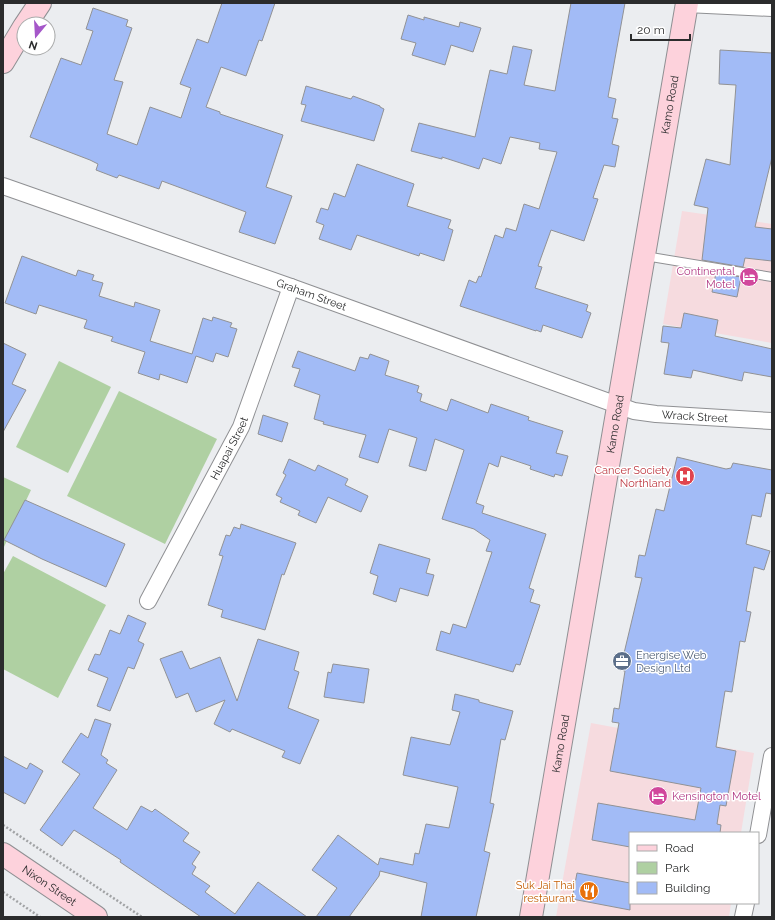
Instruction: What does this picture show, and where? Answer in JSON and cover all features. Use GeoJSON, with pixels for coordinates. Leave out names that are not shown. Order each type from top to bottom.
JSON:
{"type":"FeatureCollection","features":[{"type":"Feature","properties":{"kind":"main road"},"geometry":{"type":"LineString","coordinates":[[31,16],[40,3]]}},
{"type":"Feature","properties":{"kind":"main road","name":"Kamo Road"},"geometry":{"type":"LineString","coordinates":[[531,917],[686,3]]}},
{"type":"Feature","properties":{"kind":"main road"},"geometry":{"type":"LineString","coordinates":[[3,62],[16,40]]}},
{"type":"Feature","properties":{"kind":"main road","name":"Nixon Street"},"geometry":{"type":"LineString","coordinates":[[3,854],[96,917]]}},
{"type":"Feature","properties":{"kind":"street"},"geometry":{"type":"LineString","coordinates":[[686,3],[772,8]]}},
{"type":"Feature","properties":{"kind":"street","name":"Graham Street"},"geometry":{"type":"LineString","coordinates":[[3,186],[291,287],[619,405]]}},
{"type":"Feature","properties":{"kind":"street","name":"Huapai Street"},"geometry":{"type":"LineString","coordinates":[[148,601],[241,427],[291,287]]}},
{"type":"Feature","properties":{"kind":"street","name":"Wrack Street"},"geometry":{"type":"LineString","coordinates":[[619,405],[634,411],[656,414],[772,421]]}},
{"type":"Feature","properties":{"kind":"street"},"geometry":{"type":"LineString","coordinates":[[759,832],[772,756]]}},
{"type":"Feature","properties":{"kind":"street"},"geometry":{"type":"LineString","coordinates":[[743,917],[746,904]]}},
{"type":"Feature","properties":{"kind":"lane"},"geometry":{"type":"LineString","coordinates":[[644,256],[772,276]]}},
{"type":"Feature","properties":{"kind":"path"},"geometry":{"type":"LineString","coordinates":[[3,825],[142,917]]}},
{"type":"Feature","properties":{"kind":"path"},"geometry":{"type":"LineString","coordinates":[[3,892],[40,917]]}},
{"type":"Feature","properties":{"kind":"shaded area"},"geometry":{"type":"Polygon","coordinates":[[[682,211],[772,224],[772,343],[663,324],[682,211]]]}},
{"type":"Feature","properties":{"kind":"shaded area"},"geometry":{"type":"Polygon","coordinates":[[[591,723],[754,753],[741,832],[629,832],[629,904],[731,904],[729,917],[556,917],[591,723]]]}},
{"type":"Feature","properties":{"kind":"green space"},"geometry":{"type":"Polygon","coordinates":[[[59,361],[111,387],[68,473],[16,447],[59,361]]]}},
{"type":"Feature","properties":{"kind":"green space"},"geometry":{"type":"Polygon","coordinates":[[[119,391],[217,439],[165,544],[67,496],[119,391]]]}},
{"type":"Feature","properties":{"kind":"green space"},"geometry":{"type":"Polygon","coordinates":[[[3,477],[31,490],[3,549],[3,477]]]}},
{"type":"Feature","properties":{"kind":"green space"},"geometry":{"type":"Polygon","coordinates":[[[13,556],[106,605],[58,698],[3,669],[3,574],[13,556]]]}},
{"type":"Feature","properties":{"kind":"building"},"geometry":{"type":"Polygon","coordinates":[[[222,3],[275,3],[262,41],[259,40],[246,76],[221,67],[206,107],[220,112],[220,114],[283,135],[266,187],[292,196],[275,244],[239,232],[246,212],[162,181],[159,189],[119,175],[117,178],[96,170],[98,164],[90,160],[30,137],[61,58],[81,65],[93,31],[86,29],[93,8],[128,20],[126,26],[132,28],[114,80],[123,82],[107,134],[137,145],[150,107],[181,118],[191,88],[180,84],[197,39],[208,43],[222,3]]]}},
{"type":"Feature","properties":{"kind":"building"},"geometry":{"type":"Polygon","coordinates":[[[571,3],[625,3],[608,97],[616,99],[612,118],[618,119],[612,144],[619,146],[615,167],[604,165],[593,198],[598,199],[584,241],[551,230],[538,266],[542,267],[535,288],[588,305],[586,311],[591,313],[582,338],[543,325],[541,332],[536,331],[460,306],[469,280],[476,283],[479,276],[481,277],[495,235],[503,238],[506,228],[516,231],[524,204],[539,209],[557,152],[539,149],[540,143],[510,137],[501,164],[483,158],[479,169],[442,157],[442,159],[411,151],[419,123],[475,137],[490,70],[507,74],[513,46],[532,50],[524,85],[555,91],[571,3]]]}},
{"type":"Feature","properties":{"kind":"building"},"geometry":{"type":"Polygon","coordinates":[[[408,15],[424,20],[424,17],[459,27],[460,22],[481,28],[473,52],[451,45],[445,65],[412,55],[416,43],[401,39],[408,15]]]}},
{"type":"Feature","properties":{"kind":"building"},"geometry":{"type":"Polygon","coordinates":[[[720,50],[772,53],[772,157],[755,227],[772,229],[772,261],[745,258],[743,267],[702,260],[708,208],[694,205],[706,159],[730,165],[736,85],[719,84],[720,50]]]}},
{"type":"Feature","properties":{"kind":"building"},"geometry":{"type":"Polygon","coordinates":[[[306,86],[351,99],[353,96],[380,106],[384,109],[374,141],[301,121],[306,105],[301,104],[306,86]]]}},
{"type":"Feature","properties":{"kind":"building"},"geometry":{"type":"Polygon","coordinates":[[[357,164],[414,184],[407,206],[451,220],[448,228],[453,230],[444,261],[420,253],[419,256],[357,235],[351,250],[319,239],[324,225],[316,222],[321,208],[328,210],[334,193],[345,197],[357,164]]]}},
{"type":"Feature","properties":{"kind":"building"},"geometry":{"type":"Polygon","coordinates":[[[22,256],[76,276],[78,270],[94,275],[92,280],[103,283],[99,296],[134,307],[135,302],[160,310],[150,341],[192,354],[203,318],[212,321],[213,317],[232,323],[230,327],[237,329],[228,357],[216,353],[213,362],[196,356],[187,383],[160,374],[159,380],[138,373],[145,352],[111,341],[113,337],[84,328],[87,320],[39,305],[36,314],[5,303],[22,256]]]}},
{"type":"Feature","properties":{"kind":"building"},"geometry":{"type":"Polygon","coordinates":[[[716,273],[741,277],[737,297],[712,292],[716,273]]]}},
{"type":"Feature","properties":{"kind":"building"},"geometry":{"type":"Polygon","coordinates":[[[684,313],[718,320],[715,336],[772,349],[772,377],[744,372],[742,381],[693,370],[691,378],[664,374],[669,343],[661,342],[663,326],[681,328],[684,313]]]}},
{"type":"Feature","properties":{"kind":"building"},"geometry":{"type":"Polygon","coordinates":[[[3,343],[26,354],[12,384],[26,390],[3,432],[3,343]]]}},
{"type":"Feature","properties":{"kind":"building"},"geometry":{"type":"Polygon","coordinates":[[[298,351],[355,371],[360,357],[368,359],[370,354],[389,361],[385,375],[419,386],[417,392],[422,394],[420,401],[447,411],[451,399],[488,413],[491,404],[529,417],[528,420],[563,431],[556,453],[568,456],[562,476],[555,474],[554,477],[530,469],[531,466],[501,456],[498,467],[489,463],[476,503],[484,506],[482,513],[546,534],[529,588],[534,590],[530,602],[540,605],[520,665],[516,664],[513,672],[436,650],[441,631],[450,634],[453,624],[466,628],[492,552],[486,551],[490,540],[474,529],[442,519],[464,450],[435,439],[426,471],[409,466],[417,438],[389,429],[378,463],[359,457],[366,435],[323,424],[324,422],[314,419],[320,395],[294,386],[300,369],[292,367],[298,351]]]}},
{"type":"Feature","properties":{"kind":"building"},"geometry":{"type":"Polygon","coordinates":[[[263,415],[288,423],[282,442],[258,434],[263,415]]]}},
{"type":"Feature","properties":{"kind":"building"},"geometry":{"type":"Polygon","coordinates":[[[677,457],[726,469],[731,468],[733,463],[772,470],[772,494],[766,493],[761,517],[752,515],[746,544],[770,551],[764,570],[754,567],[746,611],[751,612],[745,642],[740,641],[732,692],[725,691],[716,747],[736,751],[726,806],[720,805],[717,824],[721,825],[720,832],[629,832],[629,847],[592,840],[598,803],[695,820],[701,788],[610,771],[619,723],[612,722],[614,708],[619,709],[625,671],[620,670],[642,578],[635,577],[639,555],[645,556],[656,509],[664,511],[677,457]]]}},
{"type":"Feature","properties":{"kind":"building"},"geometry":{"type":"Polygon","coordinates":[[[289,459],[315,471],[318,465],[348,479],[345,485],[368,496],[361,512],[328,497],[316,523],[298,515],[300,511],[280,502],[282,498],[276,495],[286,475],[283,473],[289,459]]]}},
{"type":"Feature","properties":{"kind":"building"},"geometry":{"type":"Polygon","coordinates":[[[25,500],[125,544],[106,587],[42,559],[4,540],[25,500]]]}},
{"type":"Feature","properties":{"kind":"building"},"geometry":{"type":"Polygon","coordinates":[[[241,524],[296,543],[284,575],[282,574],[265,630],[221,617],[223,610],[208,605],[223,556],[219,555],[226,535],[230,536],[234,527],[240,529],[241,524]]]}},
{"type":"Feature","properties":{"kind":"building"},"geometry":{"type":"Polygon","coordinates":[[[379,544],[430,559],[426,573],[434,575],[428,596],[400,588],[396,602],[373,594],[378,576],[370,573],[379,544]]]}},
{"type":"Feature","properties":{"kind":"building"},"geometry":{"type":"Polygon","coordinates":[[[128,615],[146,623],[138,641],[144,644],[134,669],[128,667],[110,711],[97,706],[108,678],[88,670],[95,654],[100,655],[110,630],[120,634],[128,615]]]}},
{"type":"Feature","properties":{"kind":"building"},"geometry":{"type":"Polygon","coordinates":[[[258,639],[299,652],[294,670],[299,672],[288,708],[319,720],[300,764],[282,757],[285,751],[232,729],[230,732],[214,724],[225,700],[196,712],[188,693],[176,698],[160,659],[182,651],[190,669],[220,657],[237,701],[258,639]]]}},
{"type":"Feature","properties":{"kind":"building"},"geometry":{"type":"Polygon","coordinates":[[[333,664],[369,669],[364,703],[324,697],[328,672],[331,673],[333,664]]]}},
{"type":"Feature","properties":{"kind":"building"},"geometry":{"type":"Polygon","coordinates":[[[455,694],[513,711],[505,740],[501,739],[490,803],[494,804],[484,851],[490,853],[476,917],[421,917],[427,883],[380,871],[379,876],[349,917],[316,917],[337,888],[312,870],[338,835],[378,865],[380,858],[413,865],[415,853],[419,854],[426,824],[449,828],[458,787],[403,775],[411,737],[450,745],[460,712],[452,710],[455,694]]]}},
{"type":"Feature","properties":{"kind":"building"},"geometry":{"type":"Polygon","coordinates":[[[95,719],[111,724],[101,755],[108,760],[106,763],[117,770],[93,808],[127,830],[141,806],[152,812],[155,809],[189,833],[183,841],[200,852],[192,864],[196,867],[192,874],[210,886],[205,892],[235,914],[258,882],[307,917],[201,917],[120,862],[121,860],[74,830],[62,846],[40,830],[80,774],[62,762],[81,733],[88,738],[95,719]]]}},
{"type":"Feature","properties":{"kind":"building"},"geometry":{"type":"Polygon","coordinates":[[[3,756],[27,769],[30,763],[43,771],[25,804],[3,792],[3,756]]]}},
{"type":"Feature","properties":{"kind":"building"},"geometry":{"type":"Polygon","coordinates":[[[577,873],[629,883],[630,910],[572,899],[577,873]]]}},
{"type":"Feature","properties":{"kind":"place","name":"Continental Motel"},"geometry":{"type":"Point","coordinates":[749,277]}},
{"type":"Feature","properties":{"kind":"place","name":"Cancer Society Northland"},"geometry":{"type":"Point","coordinates":[685,476]}},
{"type":"Feature","properties":{"kind":"place","name":"Energise Web Design Ltd"},"geometry":{"type":"Point","coordinates":[622,661]}},
{"type":"Feature","properties":{"kind":"place","name":"Kensington Motel"},"geometry":{"type":"Point","coordinates":[658,796]}},
{"type":"Feature","properties":{"kind":"place","name":"Suk Jai Thai restaurant"},"geometry":{"type":"Point","coordinates":[589,891]}}]}
